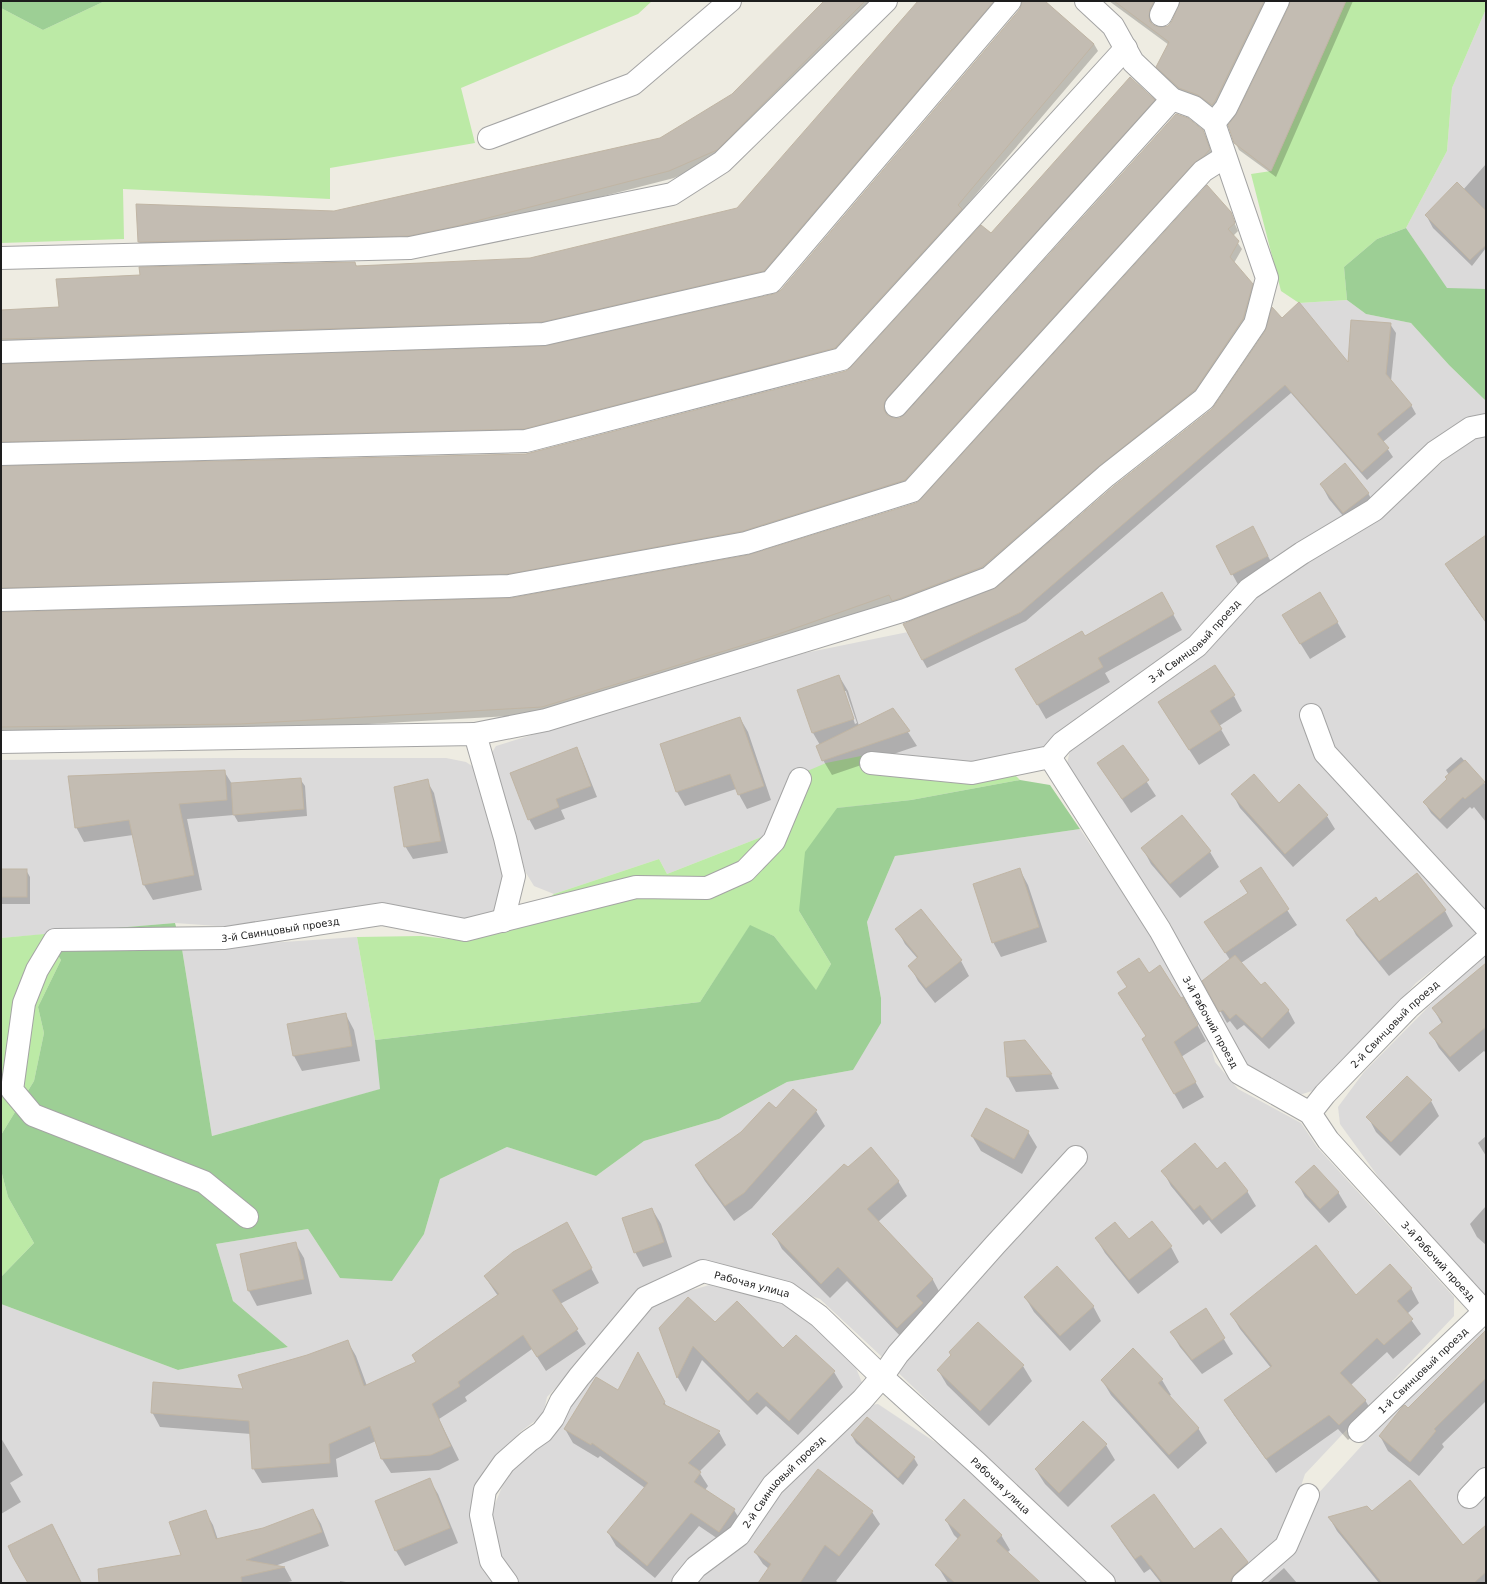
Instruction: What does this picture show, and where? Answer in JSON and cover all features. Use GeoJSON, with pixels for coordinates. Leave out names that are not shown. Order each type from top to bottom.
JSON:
{"type":"FeatureCollection","features":[{"type":"Feature","properties":{"kind":"street"},"geometry":{"type":"LineString","coordinates":[[489,138],[633,84],[730,1]]}},
{"type":"Feature","properties":{"kind":"street"},"geometry":{"type":"LineString","coordinates":[[1,258],[410,248],[672,194],[722,162],[886,1]]}},
{"type":"Feature","properties":{"kind":"street"},"geometry":{"type":"LineString","coordinates":[[1,352],[544,334],[771,282],[1010,1]]}},
{"type":"Feature","properties":{"kind":"street"},"geometry":{"type":"LineString","coordinates":[[1,742],[475,734],[553,718],[905,610],[989,578],[1106,476],[1204,399],[1255,324],[1267,278],[1214,123],[1194,107],[1172,99],[1133,62],[1113,26],[1086,1]]}},
{"type":"Feature","properties":{"kind":"street"},"geometry":{"type":"LineString","coordinates":[[1214,123],[1226,108],[1278,1]]}},
{"type":"Feature","properties":{"kind":"street"},"geometry":{"type":"LineString","coordinates":[[1,454],[526,441],[842,359],[1126,48]]}},
{"type":"Feature","properties":{"kind":"street"},"geometry":{"type":"LineString","coordinates":[[896,406],[1172,99]]}},
{"type":"Feature","properties":{"kind":"street"},"geometry":{"type":"LineString","coordinates":[[1,600],[509,586],[746,543],[912,491],[1203,171],[1225,157]]}},
{"type":"Feature","properties":{"kind":"street","name":"3-й Свинцовый проезд"},"geometry":{"type":"LineString","coordinates":[[1050,757],[1062,743],[1197,646],[1249,589],[1302,552],[1374,510],[1435,452],[1471,428],[1486,424]]}},
{"type":"Feature","properties":{"kind":"street"},"geometry":{"type":"LineString","coordinates":[[1312,715],[1325,753],[1486,927]]}},
{"type":"Feature","properties":{"kind":"street"},"geometry":{"type":"LineString","coordinates":[[475,734],[505,838],[514,876],[503,921]]}},
{"type":"Feature","properties":{"kind":"street"},"geometry":{"type":"LineString","coordinates":[[871,763],[972,773],[1050,757]]}},
{"type":"Feature","properties":{"kind":"street","name":"3-й Рабочий проезд"},"geometry":{"type":"LineString","coordinates":[[1050,757],[1160,930],[1239,1073],[1310,1114],[1328,1140],[1485,1312]]}},
{"type":"Feature","properties":{"kind":"street","name":"3-й Свинцовый проезд"},"geometry":{"type":"LineString","coordinates":[[247,1217],[204,1182],[33,1115],[12,1090],[24,1003],[37,970],[55,940],[225,938],[382,914],[465,930],[636,887],[707,888],[745,871],[774,841],[800,779]]}},
{"type":"Feature","properties":{"kind":"street","name":"2-й Свинцовый проезд"},"geometry":{"type":"LineString","coordinates":[[1310,1114],[1325,1094],[1409,1007],[1486,940]]}},
{"type":"Feature","properties":{"kind":"street","name":"2-й Свинцовый проезд"},"geometry":{"type":"LineString","coordinates":[[683,1583],[696,1567],[739,1535],[773,1485],[862,1400],[909,1343],[995,1245],[1076,1157]]}},
{"type":"Feature","properties":{"kind":"street","name":"Рабочая улица"},"geometry":{"type":"LineString","coordinates":[[507,1583],[492,1561],[490,1554],[481,1515],[485,1490],[504,1463],[528,1441],[542,1432],[553,1418],[561,1401],[579,1377],[645,1298],[703,1271],[787,1293],[819,1316],[882,1377],[977,1463],[1104,1583]]}},
{"type":"Feature","properties":{"kind":"street","name":"1-й Свинцовый проезд"},"geometry":{"type":"LineString","coordinates":[[1359,1431],[1485,1312]]}},
{"type":"Feature","properties":{"kind":"street"},"geometry":{"type":"LineString","coordinates":[[1469,1497],[1486,1479]]}},
{"type":"Feature","properties":{"kind":"street"},"geometry":{"type":"LineString","coordinates":[[1243,1583],[1286,1546],[1308,1495]]}},
{"type":"Feature","properties":{"kind":"shaded area"},"geometry":{"type":"Polygon","coordinates":[[[1486,9],[1486,289],[1447,289],[1406,228],[1447,151],[1452,88],[1486,9]]]}},
{"type":"Feature","properties":{"kind":"shaded area"},"geometry":{"type":"Polygon","coordinates":[[[1347,300],[1366,314],[1411,323],[1449,365],[1486,401],[1486,418],[1369,503],[1043,751],[769,834],[667,874],[659,859],[554,894],[534,886],[526,873],[487,761],[496,746],[790,656],[908,632],[922,660],[1021,612],[1272,395],[1299,303],[1347,300]]]}},
{"type":"Feature","properties":{"kind":"shaded area"},"geometry":{"type":"Polygon","coordinates":[[[1480,435],[1486,435],[1486,930],[1465,944],[1416,983],[1370,1034],[1312,1091],[1296,1096],[1251,1069],[1233,1050],[1197,982],[1171,925],[1067,764],[1070,750],[1252,600],[1308,561],[1381,515],[1446,459],[1480,435]]]}},
{"type":"Feature","properties":{"kind":"shaded area"},"geometry":{"type":"Polygon","coordinates":[[[446,758],[466,762],[478,770],[509,880],[495,916],[470,922],[245,928],[175,923],[1,938],[1,760],[446,758]]]}},
{"type":"Feature","properties":{"kind":"shaded area"},"geometry":{"type":"Polygon","coordinates":[[[1080,829],[1151,934],[1206,1030],[1215,1062],[1238,1089],[1301,1123],[1317,1147],[1454,1297],[1454,1316],[1305,1474],[1282,1543],[1234,1583],[1116,1583],[820,1299],[757,1277],[700,1264],[643,1294],[547,1397],[543,1415],[520,1432],[474,1488],[471,1516],[495,1583],[1,1583],[1,1304],[178,1370],[288,1347],[233,1301],[216,1244],[308,1229],[340,1278],[424,1234],[440,1179],[507,1147],[596,1176],[644,1141],[719,1119],[787,1082],[853,1070],[881,998],[867,922],[895,856],[1080,829]]]}},
{"type":"Feature","properties":{"kind":"shaded area"},"geometry":{"type":"Polygon","coordinates":[[[357,937],[375,1040],[381,1089],[212,1136],[182,949],[357,937]]]}},
{"type":"Feature","properties":{"kind":"shaded area"},"geometry":{"type":"Polygon","coordinates":[[[1486,954],[1486,1296],[1484,1297],[1406,1215],[1340,1124],[1338,1107],[1364,1072],[1458,977],[1486,954]]]}},
{"type":"Feature","properties":{"kind":"shaded area"},"geometry":{"type":"Polygon","coordinates":[[[717,1283],[779,1301],[816,1323],[856,1368],[863,1385],[733,1530],[672,1583],[517,1583],[500,1561],[492,1535],[492,1511],[502,1487],[512,1471],[554,1433],[567,1407],[576,1401],[586,1381],[659,1299],[717,1283]]]}},
{"type":"Feature","properties":{"kind":"shaded area"},"geometry":{"type":"Polygon","coordinates":[[[1473,1329],[1486,1330],[1486,1583],[1258,1583],[1315,1497],[1365,1442],[1473,1329]]]}},
{"type":"Feature","properties":{"kind":"shaded area"},"geometry":{"type":"Polygon","coordinates":[[[878,1404],[959,1458],[1088,1583],[696,1583],[782,1490],[870,1405],[878,1404]]]}},
{"type":"Feature","properties":{"kind":"green space"},"geometry":{"type":"Polygon","coordinates":[[[1,1],[105,1],[43,30],[1,8],[1,1]]]}},
{"type":"Feature","properties":{"kind":"green space"},"geometry":{"type":"Polygon","coordinates":[[[105,1],[652,1],[638,14],[461,88],[475,143],[330,168],[330,199],[123,189],[124,239],[1,243],[1,8],[43,30],[105,1]]]}},
{"type":"Feature","properties":{"kind":"green space"},"geometry":{"type":"Polygon","coordinates":[[[1346,1],[1486,1],[1486,9],[1452,88],[1447,151],[1406,228],[1377,239],[1344,267],[1347,300],[1299,303],[1281,291],[1251,174],[1271,171],[1346,1]]]}},
{"type":"Feature","properties":{"kind":"green space"},"geometry":{"type":"Polygon","coordinates":[[[1406,228],[1447,288],[1486,289],[1486,401],[1449,365],[1411,323],[1366,314],[1347,300],[1344,267],[1377,239],[1406,228]]]}},
{"type":"Feature","properties":{"kind":"green space"},"geometry":{"type":"Polygon","coordinates":[[[871,754],[971,767],[1002,762],[1020,780],[911,800],[837,808],[799,911],[831,964],[816,991],[774,936],[750,926],[700,1002],[375,1040],[357,937],[421,936],[467,941],[510,929],[554,894],[659,859],[667,874],[769,834],[798,775],[826,763],[871,754]]]}},
{"type":"Feature","properties":{"kind":"green space"},"geometry":{"type":"Polygon","coordinates":[[[1020,780],[1050,785],[1080,829],[895,856],[867,922],[881,998],[881,1023],[853,1070],[787,1082],[719,1119],[644,1141],[596,1176],[507,1147],[440,1179],[424,1234],[392,1281],[340,1278],[308,1229],[216,1244],[233,1301],[288,1347],[178,1370],[1,1304],[1,1277],[34,1243],[8,1197],[1,1170],[1,1135],[34,1081],[44,1033],[38,1007],[61,960],[44,934],[175,923],[182,949],[212,1136],[380,1089],[375,1040],[700,1002],[750,925],[774,936],[816,990],[831,964],[799,911],[805,852],[837,808],[911,800],[1020,780]]]}},
{"type":"Feature","properties":{"kind":"green space"},"geometry":{"type":"Polygon","coordinates":[[[44,934],[61,960],[38,1007],[44,1033],[34,1081],[1,1135],[1,938],[44,934]]]}},
{"type":"Feature","properties":{"kind":"green space"},"geometry":{"type":"Polygon","coordinates":[[[1,1170],[8,1197],[34,1243],[1,1277],[1,1170]]]}},
{"type":"Feature","properties":{"kind":"building"},"geometry":{"type":"Polygon","coordinates":[[[824,1],[865,1],[717,150],[669,171],[457,226],[409,236],[138,242],[136,204],[334,211],[660,138],[732,94],[824,1]]]}},
{"type":"Feature","properties":{"kind":"building"},"geometry":{"type":"Polygon","coordinates":[[[918,1],[994,1],[764,271],[542,322],[1,339],[1,310],[59,307],[56,279],[140,275],[139,267],[355,262],[356,266],[530,258],[737,208],[918,1]]]}},
{"type":"Feature","properties":{"kind":"building"},"geometry":{"type":"Polygon","coordinates":[[[1022,1],[1045,1],[1094,44],[958,205],[962,209],[835,348],[524,429],[1,442],[1,364],[545,346],[774,294],[781,290],[1020,9],[1022,1]]]}},
{"type":"Feature","properties":{"kind":"building"},"geometry":{"type":"Polygon","coordinates":[[[1114,1],[1154,1],[1150,9],[1150,22],[1155,26],[1161,27],[1168,26],[1172,21],[1180,1],[1264,1],[1212,105],[1198,95],[1179,88],[1156,67],[1169,42],[1114,1]]]}},
{"type":"Feature","properties":{"kind":"building"},"geometry":{"type":"Polygon","coordinates":[[[1290,1],[1346,1],[1271,171],[1234,143],[1228,125],[1237,113],[1289,6],[1290,1]]]}},
{"type":"Feature","properties":{"kind":"building"},"geometry":{"type":"Polygon","coordinates":[[[1130,77],[1155,100],[887,398],[884,404],[884,410],[887,415],[894,418],[900,418],[905,414],[1176,114],[1188,118],[1203,130],[1210,149],[1204,156],[1194,163],[905,480],[743,531],[508,574],[1,588],[1,466],[526,454],[846,371],[981,225],[991,233],[1130,77]]]}},
{"type":"Feature","properties":{"kind":"building"},"geometry":{"type":"Polygon","coordinates":[[[1457,182],[1486,211],[1486,245],[1470,260],[1425,215],[1457,182]]]}},
{"type":"Feature","properties":{"kind":"building"},"geometry":{"type":"Polygon","coordinates":[[[1207,185],[1231,212],[1235,223],[1228,229],[1239,241],[1230,257],[1253,284],[1243,319],[1195,390],[1098,467],[982,567],[892,601],[889,595],[773,636],[542,707],[240,724],[1,727],[1,612],[511,598],[748,555],[916,503],[1207,185]]]}},
{"type":"Feature","properties":{"kind":"building"},"geometry":{"type":"Polygon","coordinates":[[[1299,302],[1348,362],[1351,320],[1391,323],[1386,374],[1412,405],[1377,434],[1389,448],[1362,472],[1285,385],[1021,612],[922,660],[903,624],[997,587],[1114,486],[1212,409],[1265,331],[1272,307],[1282,318],[1299,302]]]}},
{"type":"Feature","properties":{"kind":"building"},"geometry":{"type":"Polygon","coordinates":[[[1345,463],[1369,493],[1343,513],[1320,484],[1345,463]]]}},
{"type":"Feature","properties":{"kind":"building"},"geometry":{"type":"Polygon","coordinates":[[[1253,526],[1268,556],[1231,575],[1216,546],[1253,526]]]}},
{"type":"Feature","properties":{"kind":"building"},"geometry":{"type":"Polygon","coordinates":[[[1486,535],[1486,622],[1445,564],[1486,535]]]}},
{"type":"Feature","properties":{"kind":"building"},"geometry":{"type":"Polygon","coordinates":[[[1162,592],[1174,614],[1098,658],[1103,667],[1037,705],[1015,669],[1082,631],[1085,636],[1162,592]]]}},
{"type":"Feature","properties":{"kind":"building"},"geometry":{"type":"Polygon","coordinates":[[[1320,592],[1338,622],[1300,644],[1282,615],[1320,592]]]}},
{"type":"Feature","properties":{"kind":"building"},"geometry":{"type":"Polygon","coordinates":[[[1215,665],[1235,695],[1210,711],[1222,729],[1189,750],[1158,702],[1215,665]]]}},
{"type":"Feature","properties":{"kind":"building"},"geometry":{"type":"Polygon","coordinates":[[[839,675],[854,719],[812,733],[797,690],[839,675]]]}},
{"type":"Feature","properties":{"kind":"building"},"geometry":{"type":"Polygon","coordinates":[[[893,708],[910,731],[822,761],[816,746],[893,708]]]}},
{"type":"Feature","properties":{"kind":"building"},"geometry":{"type":"Polygon","coordinates":[[[740,717],[764,786],[738,795],[730,774],[676,792],[660,744],[740,717]]]}},
{"type":"Feature","properties":{"kind":"building"},"geometry":{"type":"Polygon","coordinates":[[[1123,745],[1149,780],[1122,799],[1097,763],[1123,745]]]}},
{"type":"Feature","properties":{"kind":"building"},"geometry":{"type":"Polygon","coordinates":[[[577,747],[591,786],[556,799],[559,807],[528,820],[510,773],[577,747]]]}},
{"type":"Feature","properties":{"kind":"building"},"geometry":{"type":"Polygon","coordinates":[[[1465,760],[1485,782],[1465,799],[1463,797],[1440,819],[1423,802],[1447,779],[1445,777],[1465,760]]]}},
{"type":"Feature","properties":{"kind":"building"},"geometry":{"type":"Polygon","coordinates":[[[225,770],[227,800],[179,804],[194,875],[143,885],[129,820],[75,828],[68,776],[225,770]]]}},
{"type":"Feature","properties":{"kind":"building"},"geometry":{"type":"Polygon","coordinates":[[[1254,774],[1279,803],[1299,784],[1328,815],[1285,854],[1231,794],[1254,774]]]}},
{"type":"Feature","properties":{"kind":"building"},"geometry":{"type":"Polygon","coordinates":[[[301,778],[304,809],[233,815],[231,783],[301,778]]]}},
{"type":"Feature","properties":{"kind":"building"},"geometry":{"type":"Polygon","coordinates":[[[428,779],[441,841],[404,847],[394,787],[428,779]]]}},
{"type":"Feature","properties":{"kind":"building"},"geometry":{"type":"Polygon","coordinates":[[[1182,815],[1211,851],[1170,884],[1141,848],[1182,815]]]}},
{"type":"Feature","properties":{"kind":"building"},"geometry":{"type":"Polygon","coordinates":[[[1261,867],[1289,909],[1225,953],[1204,922],[1248,893],[1240,881],[1261,867]]]}},
{"type":"Feature","properties":{"kind":"building"},"geometry":{"type":"Polygon","coordinates":[[[1020,868],[1039,927],[992,943],[973,884],[1020,868]]]}},
{"type":"Feature","properties":{"kind":"building"},"geometry":{"type":"Polygon","coordinates":[[[1,869],[27,869],[27,897],[1,897],[1,869]]]}},
{"type":"Feature","properties":{"kind":"building"},"geometry":{"type":"Polygon","coordinates":[[[1417,873],[1446,910],[1379,961],[1346,920],[1376,897],[1379,902],[1417,873]]]}},
{"type":"Feature","properties":{"kind":"building"},"geometry":{"type":"Polygon","coordinates":[[[921,909],[962,960],[926,988],[908,966],[918,957],[895,929],[921,909]]]}},
{"type":"Feature","properties":{"kind":"building"},"geometry":{"type":"Polygon","coordinates":[[[1235,955],[1261,985],[1265,982],[1289,1010],[1262,1038],[1236,1014],[1230,1019],[1223,1010],[1219,1012],[1202,981],[1235,955]]]}},
{"type":"Feature","properties":{"kind":"building"},"geometry":{"type":"Polygon","coordinates":[[[1139,958],[1149,973],[1160,965],[1181,998],[1183,997],[1198,1025],[1174,1042],[1196,1082],[1174,1094],[1142,1039],[1146,1036],[1118,993],[1127,987],[1117,972],[1139,958]]]}},
{"type":"Feature","properties":{"kind":"building"},"geometry":{"type":"Polygon","coordinates":[[[1486,963],[1486,1027],[1450,1057],[1429,1033],[1443,1022],[1432,1008],[1486,963]]]}},
{"type":"Feature","properties":{"kind":"building"},"geometry":{"type":"Polygon","coordinates":[[[346,1013],[352,1046],[293,1056],[287,1024],[346,1013]]]}},
{"type":"Feature","properties":{"kind":"building"},"geometry":{"type":"Polygon","coordinates":[[[1025,1040],[1052,1074],[1007,1077],[1004,1042],[1025,1040]]]}},
{"type":"Feature","properties":{"kind":"building"},"geometry":{"type":"Polygon","coordinates":[[[1407,1076],[1432,1100],[1391,1142],[1366,1117],[1407,1076]]]}},
{"type":"Feature","properties":{"kind":"building"},"geometry":{"type":"Polygon","coordinates":[[[793,1089],[817,1110],[744,1193],[725,1206],[695,1165],[741,1132],[769,1102],[776,1108],[793,1089]]]}},
{"type":"Feature","properties":{"kind":"building"},"geometry":{"type":"Polygon","coordinates":[[[986,1108],[1029,1131],[1014,1159],[971,1136],[986,1108]]]}},
{"type":"Feature","properties":{"kind":"building"},"geometry":{"type":"Polygon","coordinates":[[[1195,1143],[1217,1169],[1225,1162],[1248,1191],[1212,1220],[1200,1205],[1194,1210],[1161,1171],[1195,1143]]]}},
{"type":"Feature","properties":{"kind":"building"},"geometry":{"type":"Polygon","coordinates":[[[871,1147],[899,1181],[867,1209],[933,1279],[916,1296],[923,1303],[897,1328],[838,1267],[821,1284],[772,1234],[844,1164],[848,1167],[871,1147]]]}},
{"type":"Feature","properties":{"kind":"building"},"geometry":{"type":"Polygon","coordinates":[[[1314,1165],[1339,1192],[1320,1209],[1295,1182],[1314,1165]]]}},
{"type":"Feature","properties":{"kind":"building"},"geometry":{"type":"Polygon","coordinates":[[[652,1208],[664,1242],[634,1253],[622,1218],[652,1208]]]}},
{"type":"Feature","properties":{"kind":"building"},"geometry":{"type":"Polygon","coordinates":[[[1152,1221],[1172,1246],[1129,1280],[1095,1238],[1115,1222],[1129,1239],[1152,1221]]]}},
{"type":"Feature","properties":{"kind":"building"},"geometry":{"type":"Polygon","coordinates":[[[567,1222],[592,1268],[552,1290],[578,1329],[537,1357],[523,1335],[458,1382],[460,1386],[432,1404],[451,1446],[431,1455],[381,1459],[370,1426],[329,1444],[330,1463],[252,1469],[249,1421],[151,1413],[153,1382],[243,1389],[238,1375],[307,1355],[348,1340],[364,1386],[416,1362],[412,1355],[499,1294],[484,1276],[513,1252],[567,1222]]]}},
{"type":"Feature","properties":{"kind":"building"},"geometry":{"type":"Polygon","coordinates":[[[296,1242],[304,1279],[248,1291],[240,1254],[296,1242]]]}},
{"type":"Feature","properties":{"kind":"building"},"geometry":{"type":"Polygon","coordinates":[[[1316,1245],[1356,1295],[1390,1264],[1412,1288],[1397,1301],[1413,1319],[1384,1345],[1377,1338],[1340,1373],[1366,1400],[1339,1425],[1329,1415],[1266,1459],[1224,1400],[1272,1366],[1230,1314],[1316,1245]]]}},
{"type":"Feature","properties":{"kind":"building"},"geometry":{"type":"Polygon","coordinates":[[[1057,1266],[1094,1306],[1060,1336],[1024,1297],[1057,1266]]]}},
{"type":"Feature","properties":{"kind":"building"},"geometry":{"type":"Polygon","coordinates":[[[688,1297],[715,1322],[737,1301],[783,1348],[796,1335],[835,1371],[789,1421],[757,1392],[748,1401],[693,1346],[677,1378],[659,1328],[688,1297]]]}},
{"type":"Feature","properties":{"kind":"building"},"geometry":{"type":"Polygon","coordinates":[[[1206,1308],[1225,1338],[1192,1360],[1170,1332],[1206,1308]]]}},
{"type":"Feature","properties":{"kind":"building"},"geometry":{"type":"Polygon","coordinates":[[[978,1322],[1024,1365],[980,1411],[937,1370],[951,1355],[949,1352],[978,1322]]]}},
{"type":"Feature","properties":{"kind":"building"},"geometry":{"type":"Polygon","coordinates":[[[1486,1330],[1486,1378],[1434,1429],[1436,1431],[1410,1462],[1379,1436],[1403,1406],[1405,1405],[1408,1408],[1486,1330]]]}},
{"type":"Feature","properties":{"kind":"building"},"geometry":{"type":"Polygon","coordinates":[[[1133,1348],[1163,1379],[1158,1383],[1199,1428],[1169,1455],[1101,1380],[1133,1348]]]}},
{"type":"Feature","properties":{"kind":"building"},"geometry":{"type":"Polygon","coordinates":[[[638,1352],[665,1402],[663,1404],[720,1431],[688,1463],[701,1472],[694,1482],[735,1509],[719,1532],[691,1513],[647,1566],[607,1532],[648,1483],[592,1443],[591,1445],[564,1429],[596,1377],[618,1390],[638,1352]]]}},
{"type":"Feature","properties":{"kind":"building"},"geometry":{"type":"Polygon","coordinates":[[[867,1417],[915,1457],[898,1478],[851,1435],[867,1417]]]}},
{"type":"Feature","properties":{"kind":"building"},"geometry":{"type":"Polygon","coordinates":[[[1083,1421],[1107,1444],[1059,1493],[1035,1469],[1083,1421]]]}},
{"type":"Feature","properties":{"kind":"building"},"geometry":{"type":"Polygon","coordinates":[[[818,1469],[873,1511],[839,1556],[825,1545],[800,1583],[758,1583],[771,1564],[754,1552],[818,1469]]]}},
{"type":"Feature","properties":{"kind":"building"},"geometry":{"type":"Polygon","coordinates":[[[430,1478],[450,1528],[395,1551],[375,1501],[430,1478]]]}},
{"type":"Feature","properties":{"kind":"building"},"geometry":{"type":"Polygon","coordinates":[[[1410,1480],[1463,1545],[1486,1525],[1486,1572],[1474,1583],[1382,1583],[1328,1517],[1367,1506],[1372,1511],[1410,1480]]]}},
{"type":"Feature","properties":{"kind":"building"},"geometry":{"type":"Polygon","coordinates":[[[1154,1494],[1194,1549],[1221,1528],[1248,1562],[1235,1574],[1231,1579],[1231,1583],[1163,1583],[1141,1555],[1135,1559],[1111,1526],[1154,1494]]]}},
{"type":"Feature","properties":{"kind":"building"},"geometry":{"type":"Polygon","coordinates":[[[964,1499],[1002,1535],[996,1541],[1041,1583],[955,1583],[935,1565],[961,1535],[945,1520],[964,1499]]]}},
{"type":"Feature","properties":{"kind":"building"},"geometry":{"type":"Polygon","coordinates":[[[313,1509],[322,1532],[246,1560],[285,1567],[241,1577],[242,1583],[99,1583],[98,1569],[181,1555],[169,1522],[206,1510],[216,1539],[263,1528],[313,1509]]]}},
{"type":"Feature","properties":{"kind":"building"},"geometry":{"type":"Polygon","coordinates":[[[52,1524],[81,1583],[28,1583],[13,1557],[8,1546],[52,1524]]]}}]}
